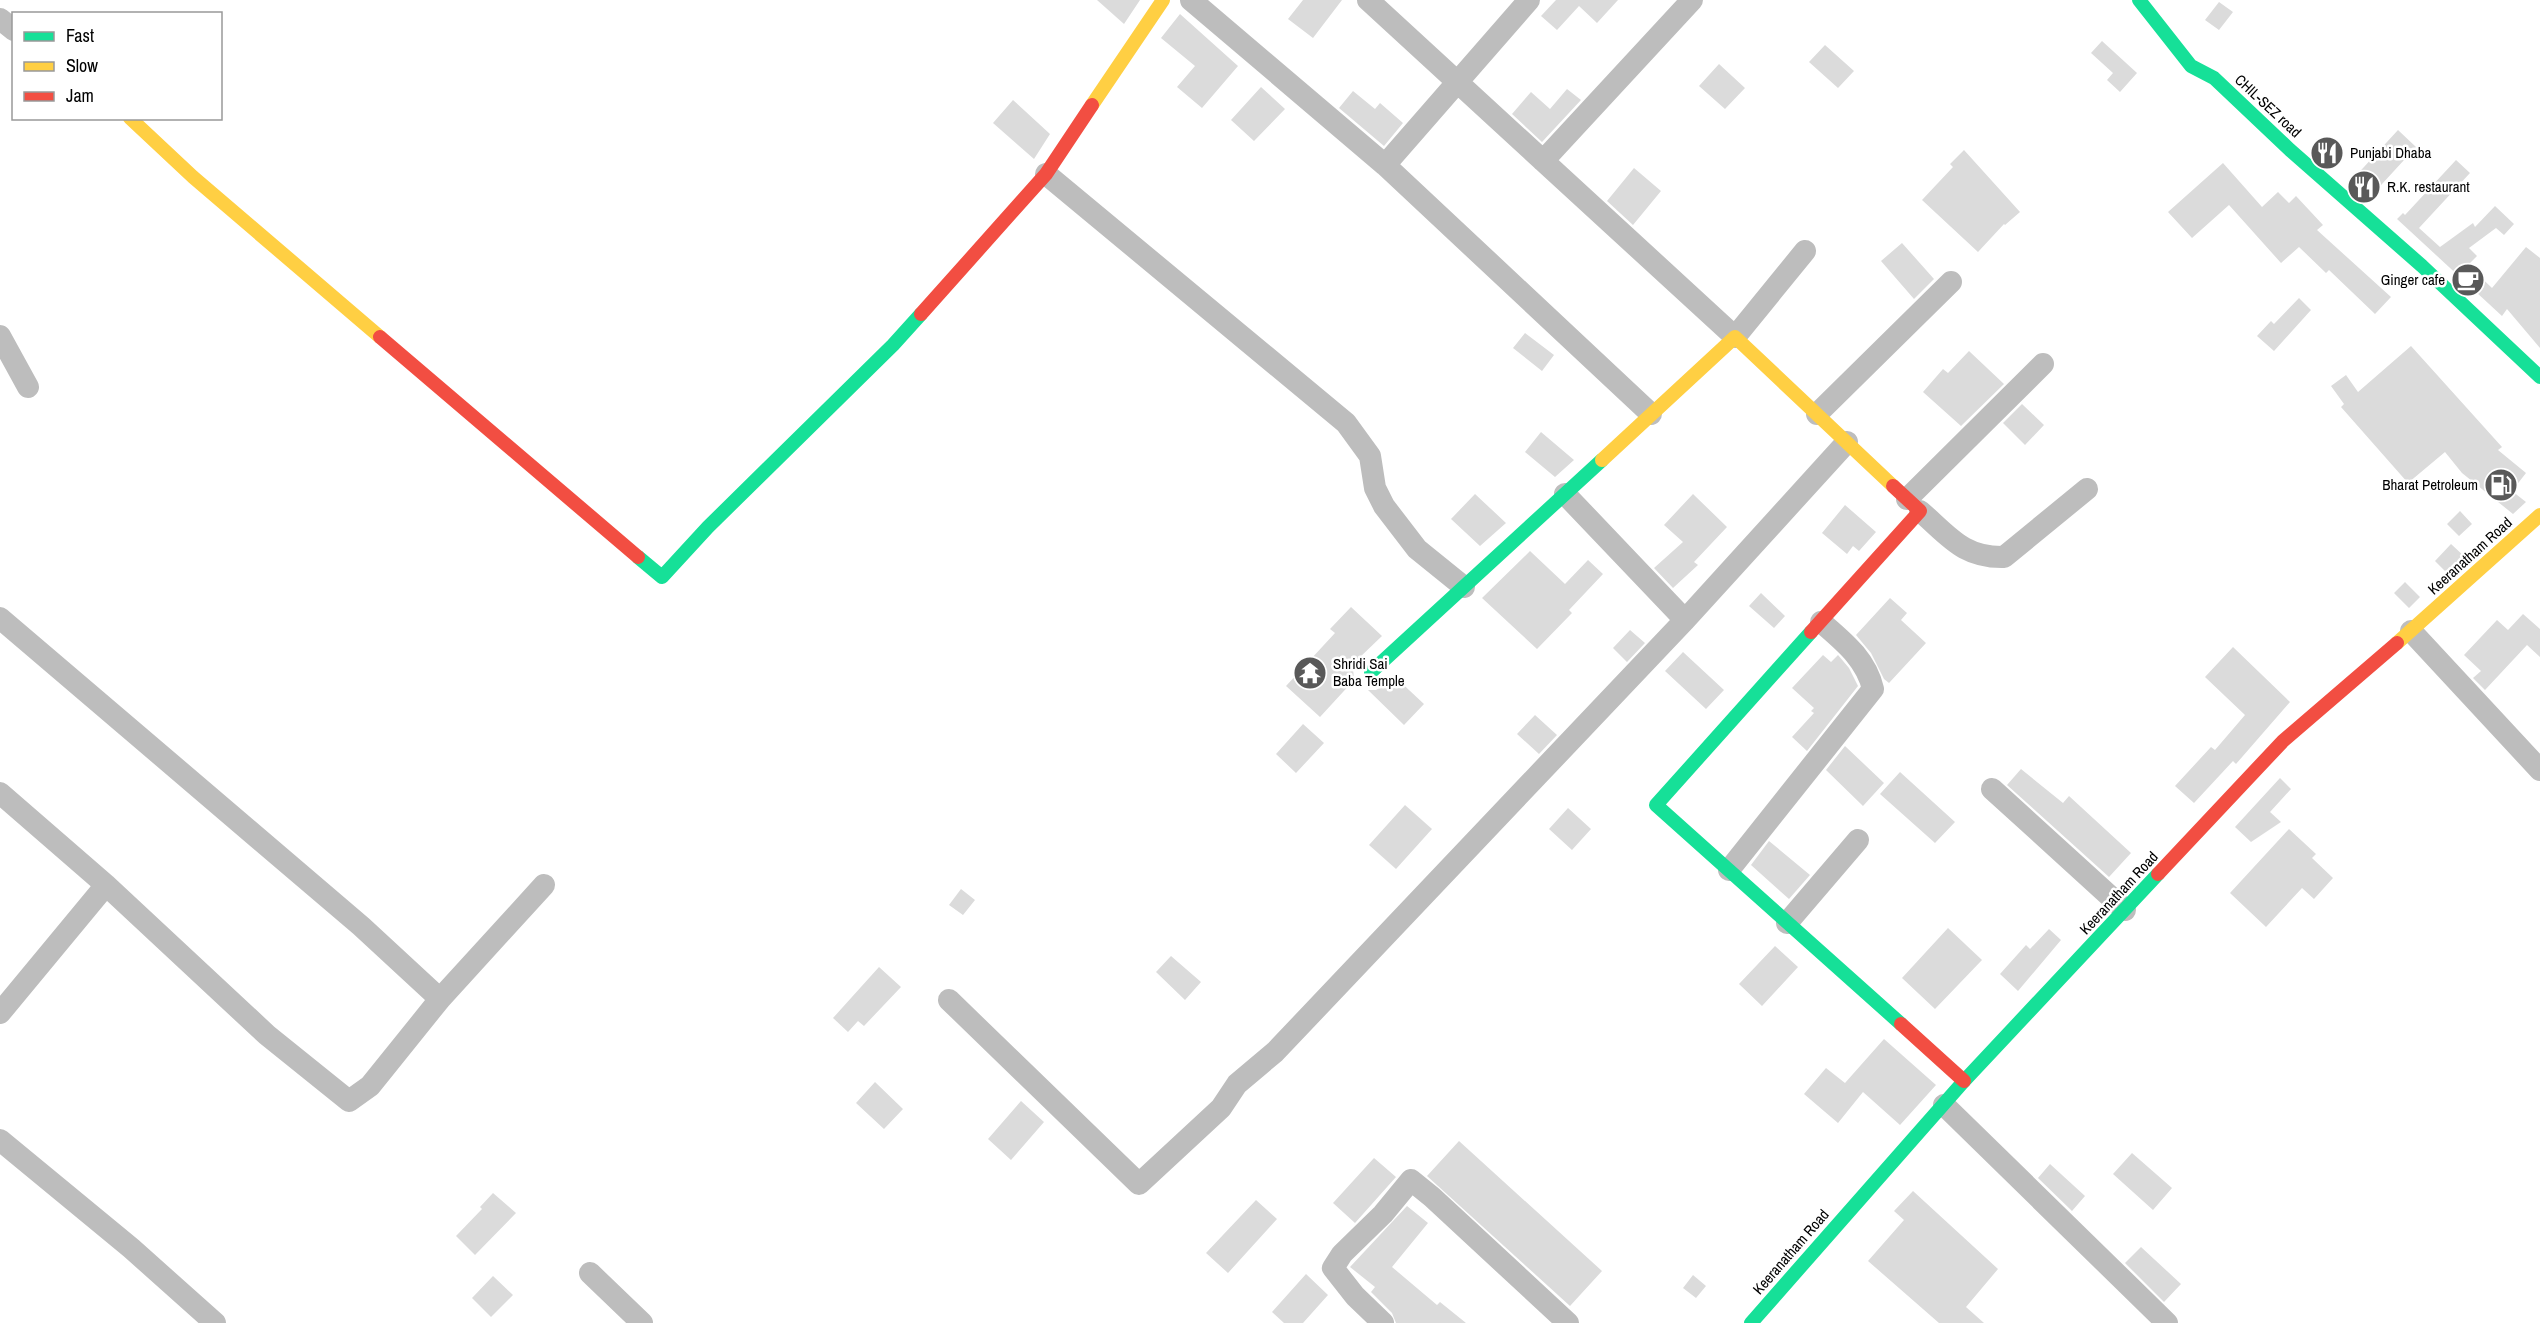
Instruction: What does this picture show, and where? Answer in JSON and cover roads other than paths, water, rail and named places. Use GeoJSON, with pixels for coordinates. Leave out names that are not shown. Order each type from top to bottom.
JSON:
{"type":"FeatureCollection","features":[{"type":"Feature","properties":{"kind":"street"},"geometry":{"type":"LineString","coordinates":[[132,120],[202,185],[662,578],[708,527],[893,345],[1046,174],[1163,0]]}},
{"type":"Feature","properties":{"kind":"street"},"geometry":{"type":"LineString","coordinates":[[1191,0],[1385,165],[1651,414]]}},
{"type":"Feature","properties":{"kind":"street"},"geometry":{"type":"LineString","coordinates":[[1368,0],[1965,550],[1978,556],[2004,557],[2087,489]]}},
{"type":"Feature","properties":{"kind":"street"},"geometry":{"type":"LineString","coordinates":[[1385,165],[1529,0]]}},
{"type":"Feature","properties":{"kind":"street"},"geometry":{"type":"LineString","coordinates":[[1543,161],[1692,0]]}},
{"type":"Feature","properties":{"kind":"street","name":"CHIL-SEZ road"},"geometry":{"type":"LineString","coordinates":[[2139,0],[2192,66],[2214,78],[2290,150],[2422,266],[2540,377]]}},
{"type":"Feature","properties":{"kind":"street"},"geometry":{"type":"LineString","coordinates":[[0,19],[12,28]]}},
{"type":"Feature","properties":{"kind":"street","name":"CHIL-SEZ road"},"geometry":{"type":"LineString","coordinates":[[2212,61],[2214,78]]}},
{"type":"Feature","properties":{"kind":"street"},"geometry":{"type":"LineString","coordinates":[[1046,174],[1346,423],[1370,456],[1375,488],[1384,506],[1417,549],[1464,587]]}},
{"type":"Feature","properties":{"kind":"street"},"geometry":{"type":"LineString","coordinates":[[1371,672],[1735,337],[1805,251]]}},
{"type":"Feature","properties":{"kind":"street"},"geometry":{"type":"LineString","coordinates":[[1817,414],[1951,282]]}},
{"type":"Feature","properties":{"kind":"street"},"geometry":{"type":"LineString","coordinates":[[0,336],[28,387]]}},
{"type":"Feature","properties":{"kind":"street"},"geometry":{"type":"LineString","coordinates":[[1964,1082],[1656,805],[1821,622],[1914,505],[2043,364]]}},
{"type":"Feature","properties":{"kind":"street"},"geometry":{"type":"LineString","coordinates":[[948,1000],[1139,1184],[1221,1108],[1237,1084],[1275,1052],[1685,620],[1847,442]]}},
{"type":"Feature","properties":{"kind":"street"},"geometry":{"type":"LineString","coordinates":[[1565,494],[1685,620]]}},
{"type":"Feature","properties":{"kind":"street","name":"Keeranatham Road"},"geometry":{"type":"LineString","coordinates":[[1751,1323],[1964,1082],[2283,741],[2411,631],[2540,515]]}},
{"type":"Feature","properties":{"kind":"street"},"geometry":{"type":"LineString","coordinates":[[0,618],[362,926],[440,999]]}},
{"type":"Feature","properties":{"kind":"street"},"geometry":{"type":"LineString","coordinates":[[1729,870],[1873,689],[1862,661],[1821,622]]}},
{"type":"Feature","properties":{"kind":"street"},"geometry":{"type":"LineString","coordinates":[[2411,631],[2540,770]]}},
{"type":"Feature","properties":{"kind":"street"},"geometry":{"type":"LineString","coordinates":[[1992,789],[2125,910]]}},
{"type":"Feature","properties":{"kind":"street"},"geometry":{"type":"LineString","coordinates":[[0,793],[106,885],[267,1035],[350,1101],[370,1086],[440,999],[544,885]]}},
{"type":"Feature","properties":{"kind":"street"},"geometry":{"type":"LineString","coordinates":[[1787,923],[1858,840]]}},
{"type":"Feature","properties":{"kind":"street"},"geometry":{"type":"LineString","coordinates":[[0,1013],[106,885]]}},
{"type":"Feature","properties":{"kind":"street"},"geometry":{"type":"LineString","coordinates":[[1944,1105],[2166,1323]]}},
{"type":"Feature","properties":{"kind":"street"},"geometry":{"type":"LineString","coordinates":[[0,1140],[131,1248],[215,1323]]}},
{"type":"Feature","properties":{"kind":"street"},"geometry":{"type":"LineString","coordinates":[[1383,1323],[1355,1296],[1333,1268],[1342,1254],[1383,1214],[1411,1180],[1569,1323]]}},
{"type":"Feature","properties":{"kind":"street"},"geometry":{"type":"LineString","coordinates":[[590,1273],[642,1323]]}},
{"type":"Feature","properties":{"kind":"place","name":"Punjabi Dhaba"},"geometry":{"type":"Point","coordinates":[2327,153]}},
{"type":"Feature","properties":{"kind":"place","name":"R.K. restaurant"},"geometry":{"type":"Point","coordinates":[2364,187]}},
{"type":"Feature","properties":{"kind":"place","name":"Ginger cafe"},"geometry":{"type":"Point","coordinates":[2468,280]}},
{"type":"Feature","properties":{"kind":"place","name":"Bharat Petroleum"},"geometry":{"type":"Point","coordinates":[2501,485]}},
{"type":"Feature","properties":{"kind":"place","name":"Shridi Sai Baba Temple"},"geometry":{"type":"Point","coordinates":[1310,673]}}]}
